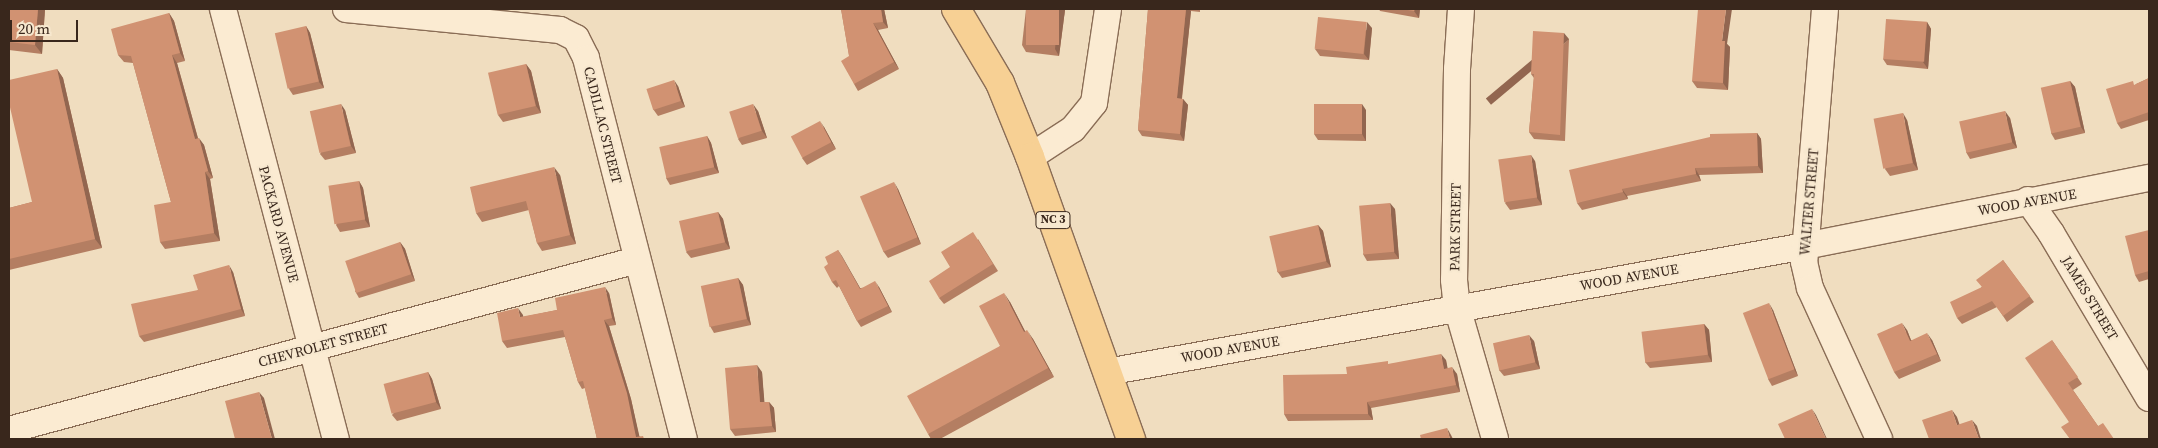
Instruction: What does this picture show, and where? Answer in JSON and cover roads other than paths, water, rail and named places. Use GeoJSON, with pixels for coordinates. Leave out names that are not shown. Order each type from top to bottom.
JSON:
{"type":"FeatureCollection","features":[{"type":"Feature","properties":{"kind":"main road","name":"NC 3"},"geometry":{"type":"LineString","coordinates":[[956,9],[1000,83],[1030,157],[1131,439]]}},
{"type":"Feature","properties":{"kind":"street","name":"PACKARD AVENUE"},"geometry":{"type":"LineString","coordinates":[[223,9],[336,439]]}},
{"type":"Feature","properties":{"kind":"street","name":"CADILLAC STREET"},"geometry":{"type":"LineString","coordinates":[[346,9],[560,30],[576,38],[586,58],[684,439]]}},
{"type":"Feature","properties":{"kind":"street"},"geometry":{"type":"LineString","coordinates":[[1030,157],[1074,129],[1094,103],[1108,9]]}},
{"type":"Feature","properties":{"kind":"street","name":"PARK STREET"},"geometry":{"type":"LineString","coordinates":[[1461,9],[1457,69],[1457,307],[1495,439]]}},
{"type":"Feature","properties":{"kind":"street","name":"WALTER STREET"},"geometry":{"type":"LineString","coordinates":[[1826,9],[1804,262],[1810,288],[1879,439]]}},
{"type":"Feature","properties":{"kind":"street","name":"WOOD AVENUE"},"geometry":{"type":"LineString","coordinates":[[1107,372],[1457,307],[1804,246],[2028,200],[2149,178]]}},
{"type":"Feature","properties":{"kind":"street","name":"JAMES STREET"},"geometry":{"type":"LineString","coordinates":[[2028,200],[2051,233],[2149,398]]}},
{"type":"Feature","properties":{"kind":"street","name":"CHEVROLET STREET"},"geometry":{"type":"LineString","coordinates":[[9,430],[637,260]]}}]}
